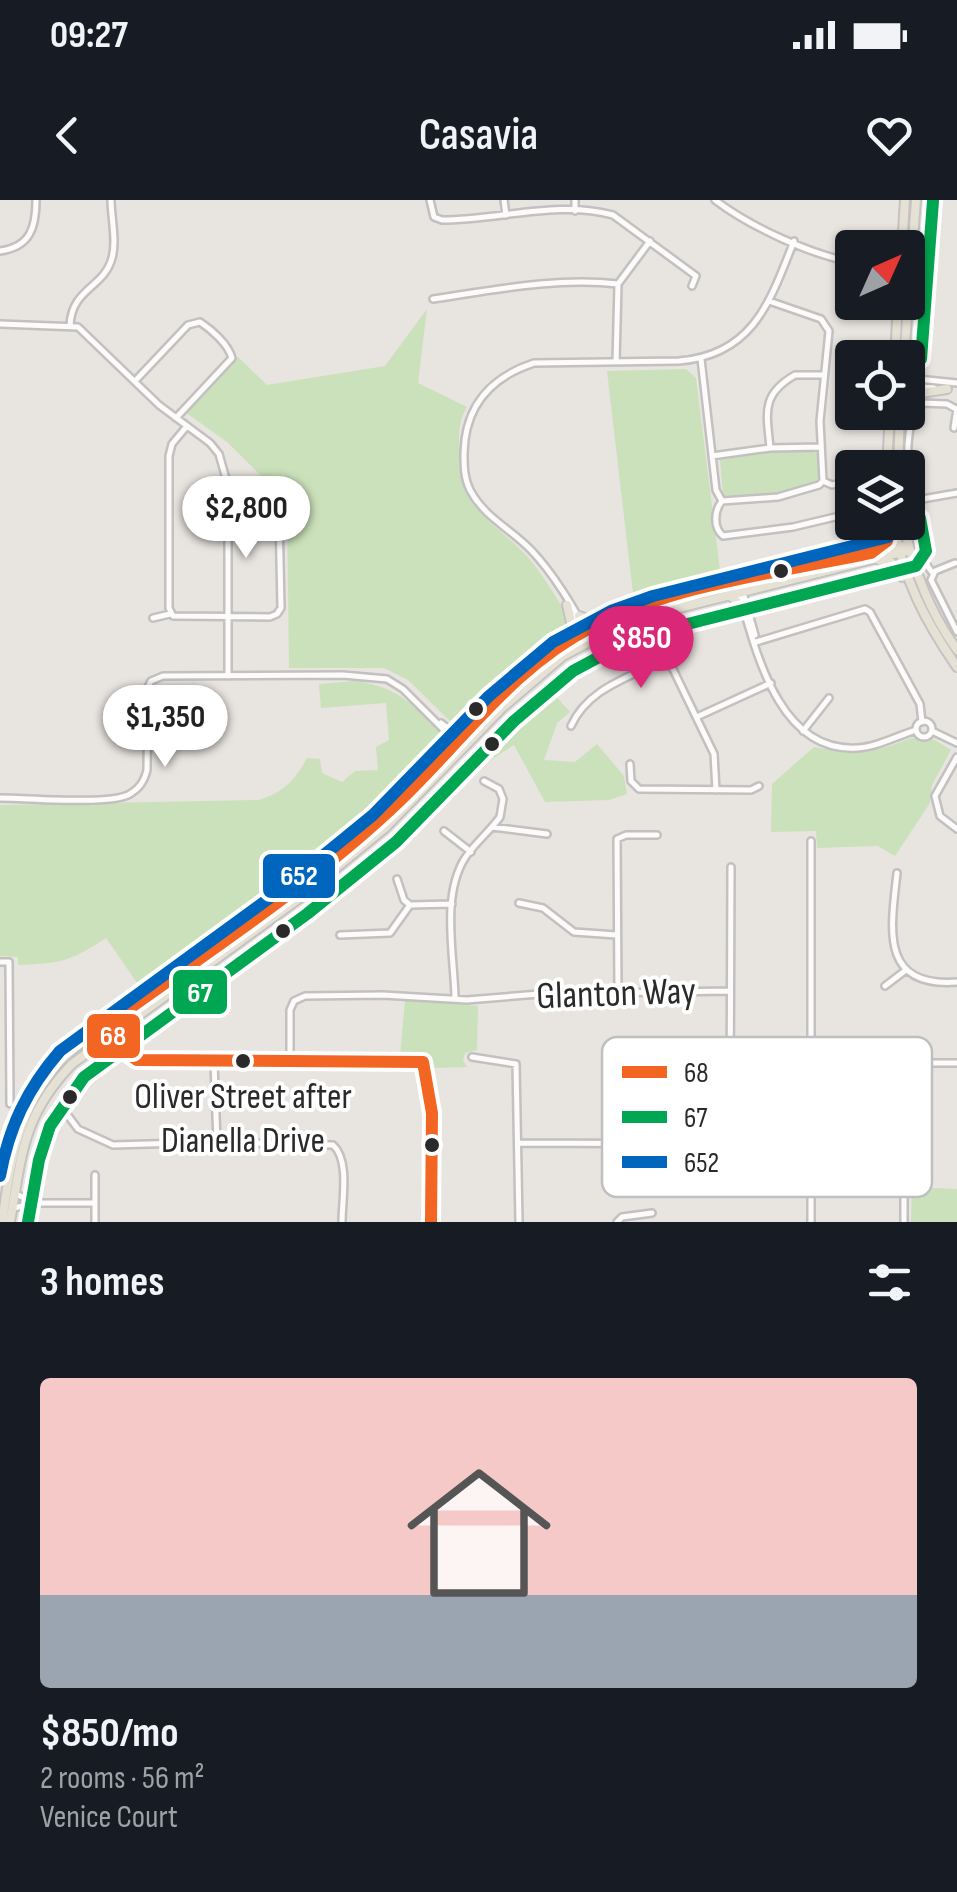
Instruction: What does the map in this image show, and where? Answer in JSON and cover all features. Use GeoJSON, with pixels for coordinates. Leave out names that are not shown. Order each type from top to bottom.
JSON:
{"type":"FeatureCollection","features":[{"type":"Feature","properties":{"kind":"main road"},"geometry":{"type":"LineString","coordinates":[[904,230],[906,200]]}},
{"type":"Feature","properties":{"kind":"main road"},"geometry":{"type":"LineString","coordinates":[[913,230],[916,200]]}},
{"type":"Feature","properties":{"kind":"main road"},"geometry":{"type":"LineString","coordinates":[[925,393],[952,390]]}},
{"type":"Feature","properties":{"kind":"main road"},"geometry":{"type":"LineString","coordinates":[[872,557],[887,540]]}},
{"type":"Feature","properties":{"kind":"main road"},"geometry":{"type":"LineString","coordinates":[[901,540],[923,616]]}},
{"type":"Feature","properties":{"kind":"main road"},"geometry":{"type":"LineString","coordinates":[[557,647],[658,613],[904,549]]}},
{"type":"Feature","properties":{"kind":"main road"},"geometry":{"type":"LineString","coordinates":[[904,549],[934,613],[957,650]]}},
{"type":"Feature","properties":{"kind":"main road"},"geometry":{"type":"LineString","coordinates":[[2,1222],[12,1151],[26,1112],[47,1076],[297,900],[351,857],[406,809],[534,678],[600,624],[654,603],[738,582],[872,557],[898,567],[915,606],[957,667]]}},
{"type":"Feature","properties":{"kind":"main road"},"geometry":{"type":"LineString","coordinates":[[738,594],[743,608]]}},
{"type":"Feature","properties":{"kind":"main road"},"geometry":{"type":"LineString","coordinates":[[10,1222],[20,1153],[41,1102],[72,1064],[123,1013],[290,893],[398,802],[524,672],[557,647],[572,627],[567,606]]}},
{"type":"Feature","properties":{"kind":"main road"},"geometry":{"type":"LineString","coordinates":[[579,616],[600,624]]}},
{"type":"Feature","properties":{"kind":"main road"},"geometry":{"type":"LineString","coordinates":[[123,1013],[112,1033],[123,1049]]}},
{"type":"Feature","properties":{"kind":"main road"},"geometry":{"type":"LineString","coordinates":[[123,1049],[126,1031],[140,1013]]}},
{"type":"Feature","properties":{"kind":"main road"},"geometry":{"type":"LineString","coordinates":[[95,1039],[141,1060]]}},
{"type":"Feature","properties":{"kind":"street"},"geometry":{"type":"LineString","coordinates":[[0,251],[14,249],[27,240],[36,221],[36,200]]}},
{"type":"Feature","properties":{"kind":"street"},"geometry":{"type":"LineString","coordinates":[[70,325],[73,305],[106,270],[114,252],[111,200]]}},
{"type":"Feature","properties":{"kind":"street"},"geometry":{"type":"LineString","coordinates":[[430,200],[434,216],[464,220],[576,211],[613,215],[696,276],[692,286]]}},
{"type":"Feature","properties":{"kind":"street"},"geometry":{"type":"LineString","coordinates":[[504,200],[506,215]]}},
{"type":"Feature","properties":{"kind":"street"},"geometry":{"type":"LineString","coordinates":[[575,200],[576,211]]}},
{"type":"Feature","properties":{"kind":"street"},"geometry":{"type":"LineString","coordinates":[[716,200],[794,241],[835,256]]}},
{"type":"Feature","properties":{"kind":"street"},"geometry":{"type":"LineString","coordinates":[[724,207],[729,200]]}},
{"type":"Feature","properties":{"kind":"street"},"geometry":{"type":"LineString","coordinates":[[616,362],[618,284],[650,241]]}},
{"type":"Feature","properties":{"kind":"street"},"geometry":{"type":"LineString","coordinates":[[586,636],[579,616],[530,549],[496,522],[477,501],[465,478],[464,435],[473,408],[483,394],[514,370],[557,361],[702,359],[742,337],[757,322],[794,241]]}},
{"type":"Feature","properties":{"kind":"street"},"geometry":{"type":"LineString","coordinates":[[433,299],[521,286],[618,284]]}},
{"type":"Feature","properties":{"kind":"street"},"geometry":{"type":"LineString","coordinates":[[769,301],[821,319],[829,331],[820,447],[823,481]]}},
{"type":"Feature","properties":{"kind":"street"},"geometry":{"type":"LineString","coordinates":[[135,381],[188,324],[200,322],[206,326],[232,358],[176,418]]}},
{"type":"Feature","properties":{"kind":"street"},"geometry":{"type":"LineString","coordinates":[[0,324],[70,325],[90,335],[135,381],[215,448],[228,486],[228,676]]}},
{"type":"Feature","properties":{"kind":"street"},"geometry":{"type":"LineString","coordinates":[[702,359],[716,490],[722,501]]}},
{"type":"Feature","properties":{"kind":"street"},"geometry":{"type":"LineString","coordinates":[[770,448],[770,396],[795,375],[823,376]]}},
{"type":"Feature","properties":{"kind":"street"},"geometry":{"type":"LineString","coordinates":[[925,379],[957,382]]}},
{"type":"Feature","properties":{"kind":"street"},"geometry":{"type":"LineString","coordinates":[[925,388],[952,390]]}},
{"type":"Feature","properties":{"kind":"street"},"geometry":{"type":"LineString","coordinates":[[909,450],[912,411],[918,405],[947,404],[957,409],[954,428]]}},
{"type":"Feature","properties":{"kind":"street"},"geometry":{"type":"LineString","coordinates":[[170,614],[169,456],[172,444],[187,426]]}},
{"type":"Feature","properties":{"kind":"street"},"geometry":{"type":"LineString","coordinates":[[712,456],[770,448],[820,447]]}},
{"type":"Feature","properties":{"kind":"street"},"geometry":{"type":"LineString","coordinates":[[722,501],[778,497],[811,490],[823,481]]}},
{"type":"Feature","properties":{"kind":"street"},"geometry":{"type":"LineString","coordinates":[[823,481],[835,485]]}},
{"type":"Feature","properties":{"kind":"street"},"geometry":{"type":"LineString","coordinates":[[152,618],[170,614],[278,614],[279,514],[254,488],[228,486]]}},
{"type":"Feature","properties":{"kind":"street"},"geometry":{"type":"LineString","coordinates":[[925,499],[957,494]]}},
{"type":"Feature","properties":{"kind":"street"},"geometry":{"type":"LineString","coordinates":[[722,501],[716,516],[718,531],[723,536],[794,527],[835,516]]}},
{"type":"Feature","properties":{"kind":"street"},"geometry":{"type":"LineString","coordinates":[[919,540],[923,562],[933,573]]}},
{"type":"Feature","properties":{"kind":"street"},"geometry":{"type":"LineString","coordinates":[[954,563],[933,573],[931,580],[957,632]]}},
{"type":"Feature","properties":{"kind":"street"},"geometry":{"type":"LineString","coordinates":[[738,582],[738,594],[754,622],[755,640]]}},
{"type":"Feature","properties":{"kind":"street"},"geometry":{"type":"LineString","coordinates":[[563,595],[586,636]]}},
{"type":"Feature","properties":{"kind":"street"},"geometry":{"type":"LineString","coordinates":[[743,608],[771,683],[788,717],[803,732],[831,745],[860,748],[916,730],[922,722],[920,704],[870,612],[864,609],[755,640]]}},
{"type":"Feature","properties":{"kind":"street"},"geometry":{"type":"LineString","coordinates":[[571,726],[590,697],[659,662],[670,663],[699,716],[714,754],[716,790]]}},
{"type":"Feature","properties":{"kind":"street"},"geometry":{"type":"LineString","coordinates":[[0,798],[124,797],[141,786],[148,770],[151,681],[163,676],[343,675],[387,679],[466,747]]}},
{"type":"Feature","properties":{"kind":"street"},"geometry":{"type":"LineString","coordinates":[[699,716],[771,683]]}},
{"type":"Feature","properties":{"kind":"street"},"geometry":{"type":"LineString","coordinates":[[803,732],[828,698]]}},
{"type":"Feature","properties":{"kind":"street"},"geometry":{"type":"LineString","coordinates":[[922,722],[957,743]]}},
{"type":"Feature","properties":{"kind":"street"},"geometry":{"type":"LineString","coordinates":[[916,730],[923,737],[932,731]]}},
{"type":"Feature","properties":{"kind":"street"},"geometry":{"type":"LineString","coordinates":[[957,757],[935,796],[940,816],[957,830]]}},
{"type":"Feature","properties":{"kind":"street"},"geometry":{"type":"LineString","coordinates":[[630,764],[631,782],[640,789],[751,790],[759,786]]}},
{"type":"Feature","properties":{"kind":"street"},"geometry":{"type":"LineString","coordinates":[[456,997],[455,882],[470,852],[500,817],[503,799],[499,789],[484,781]]}},
{"type":"Feature","properties":{"kind":"street"},"geometry":{"type":"LineString","coordinates":[[492,827],[548,834]]}},
{"type":"Feature","properties":{"kind":"street"},"geometry":{"type":"LineString","coordinates":[[444,831],[470,852]]}},
{"type":"Feature","properties":{"kind":"street"},"geometry":{"type":"LineString","coordinates":[[618,994],[617,839],[657,834]]}},
{"type":"Feature","properties":{"kind":"street"},"geometry":{"type":"LineString","coordinates":[[811,840],[812,1037]]}},
{"type":"Feature","properties":{"kind":"street"},"geometry":{"type":"LineString","coordinates":[[730,867],[730,991]]}},
{"type":"Feature","properties":{"kind":"street"},"geometry":{"type":"LineString","coordinates":[[897,873],[892,940],[906,970],[925,981],[957,982]]}},
{"type":"Feature","properties":{"kind":"street"},"geometry":{"type":"LineString","coordinates":[[396,879],[410,905],[453,904]]}},
{"type":"Feature","properties":{"kind":"street"},"geometry":{"type":"LineString","coordinates":[[519,903],[543,908],[574,932],[617,935]]}},
{"type":"Feature","properties":{"kind":"street"},"geometry":{"type":"LineString","coordinates":[[340,935],[390,933],[410,905]]}},
{"type":"Feature","properties":{"kind":"street"},"geometry":{"type":"LineString","coordinates":[[0,962],[9,962],[10,1104]]}},
{"type":"Feature","properties":{"kind":"street"},"geometry":{"type":"LineString","coordinates":[[885,986],[906,970]]}},
{"type":"Feature","properties":{"kind":"street","name":"Glanton Way"},"geometry":{"type":"LineString","coordinates":[[290,1062],[290,1010],[294,1001],[305,996],[468,1000],[539,994],[730,991],[730,1037]]}},
{"type":"Feature","properties":{"kind":"street"},"geometry":{"type":"LineString","coordinates":[[472,1057],[516,1064],[519,1222]]}},
{"type":"Feature","properties":{"kind":"street"},"geometry":{"type":"LineString","coordinates":[[141,1060],[423,1062],[429,1070],[431,1222]]}},
{"type":"Feature","properties":{"kind":"street"},"geometry":{"type":"LineString","coordinates":[[214,1062],[217,1142]]}},
{"type":"Feature","properties":{"kind":"street"},"geometry":{"type":"LineString","coordinates":[[932,1064],[957,1063]]}},
{"type":"Feature","properties":{"kind":"street"},"geometry":{"type":"LineString","coordinates":[[66,1113],[78,1129],[113,1146],[217,1142],[333,1145],[340,1151],[342,1222]]}},
{"type":"Feature","properties":{"kind":"street"},"geometry":{"type":"LineString","coordinates":[[518,1143],[602,1143]]}},
{"type":"Feature","properties":{"kind":"street"},"geometry":{"type":"LineString","coordinates":[[95,1222],[96,1175]]}},
{"type":"Feature","properties":{"kind":"street"},"geometry":{"type":"LineString","coordinates":[[14,1193],[38,1203],[94,1203]]}},
{"type":"Feature","properties":{"kind":"street"},"geometry":{"type":"LineString","coordinates":[[12,1208],[38,1203]]}},
{"type":"Feature","properties":{"kind":"street"},"geometry":{"type":"LineString","coordinates":[[616,1222],[622,1217],[652,1213]]}},
{"type":"Feature","properties":{"kind":"green space"},"geometry":{"type":"Polygon","coordinates":[[[427,309],[418,383],[467,407],[459,440],[465,490],[482,515],[532,562],[575,627],[531,655],[458,729],[408,680],[384,668],[289,668],[287,502],[227,442],[185,412],[238,357],[267,385],[385,366],[427,309]]]}},
{"type":"Feature","properties":{"kind":"green space"},"geometry":{"type":"Polygon","coordinates":[[[686,369],[696,378],[721,578],[634,602],[607,371],[686,369]]]}},
{"type":"Feature","properties":{"kind":"green space"},"geometry":{"type":"Polygon","coordinates":[[[774,452],[814,452],[818,455],[820,479],[782,493],[723,496],[720,460],[774,452]]]}},
{"type":"Feature","properties":{"kind":"green space"},"geometry":{"type":"Polygon","coordinates":[[[355,681],[396,694],[447,739],[330,844],[140,987],[106,938],[73,957],[55,962],[18,965],[18,957],[0,956],[0,805],[259,800],[287,785],[307,758],[320,759],[322,773],[342,782],[355,771],[378,770],[376,747],[389,740],[386,703],[321,708],[319,684],[355,681]]]}},
{"type":"Feature","properties":{"kind":"green space"},"geometry":{"type":"Polygon","coordinates":[[[543,682],[570,712],[557,723],[544,760],[575,762],[597,744],[624,776],[627,794],[609,800],[545,802],[514,745],[475,770],[463,759],[543,682]]]}},
{"type":"Feature","properties":{"kind":"green space"},"geometry":{"type":"Polygon","coordinates":[[[911,738],[935,740],[951,750],[932,785],[930,803],[895,856],[878,846],[817,848],[816,831],[771,832],[772,784],[814,747],[864,751],[911,738]]]}},
{"type":"Feature","properties":{"kind":"green space"},"geometry":{"type":"Polygon","coordinates":[[[405,1000],[478,1006],[477,1050],[465,1053],[467,1067],[435,1068],[430,1056],[400,1056],[405,1000]]]}},
{"type":"Feature","properties":{"kind":"green space"},"geometry":{"type":"Polygon","coordinates":[[[932,1188],[957,1189],[957,1222],[911,1222],[912,1197],[932,1197],[932,1188]]]}},
{"type":"Feature","properties":{"kind":"transit line","name":"67"},"geometry":{"type":"LineString","coordinates":[[922,340],[933,201]]}},
{"type":"Feature","properties":{"kind":"transit line","name":"652"},"geometry":{"type":"LineString","coordinates":[[0,1176],[21,1109],[60,1051],[286,886],[373,815],[489,696],[553,642],[611,611],[653,596],[876,540]]}},
{"type":"Feature","properties":{"kind":"transit line","name":"68"},"geometry":{"type":"LineString","coordinates":[[423,1062],[137,1060],[117,1046],[113,1035],[123,1013],[260,916],[359,838],[415,786],[509,687],[562,644],[625,612],[659,600],[729,581],[871,553],[887,540]]}},
{"type":"Feature","properties":{"kind":"transit line","name":"67"},"geometry":{"type":"LineString","coordinates":[[28,1222],[39,1160],[50,1126],[84,1077],[307,914],[396,842],[514,721],[573,671],[625,643],[664,630],[916,566],[926,551],[924,540]]}},
{"type":"Feature","properties":{"kind":"transit line","name":"68"},"geometry":{"type":"LineString","coordinates":[[423,1062],[432,1113],[431,1222]]}},
{"type":"Feature","properties":{"kind":"place","name":"Oliver Street after Dianella Drive"},"geometry":{"type":"Point","coordinates":[243,1061]}}]}
